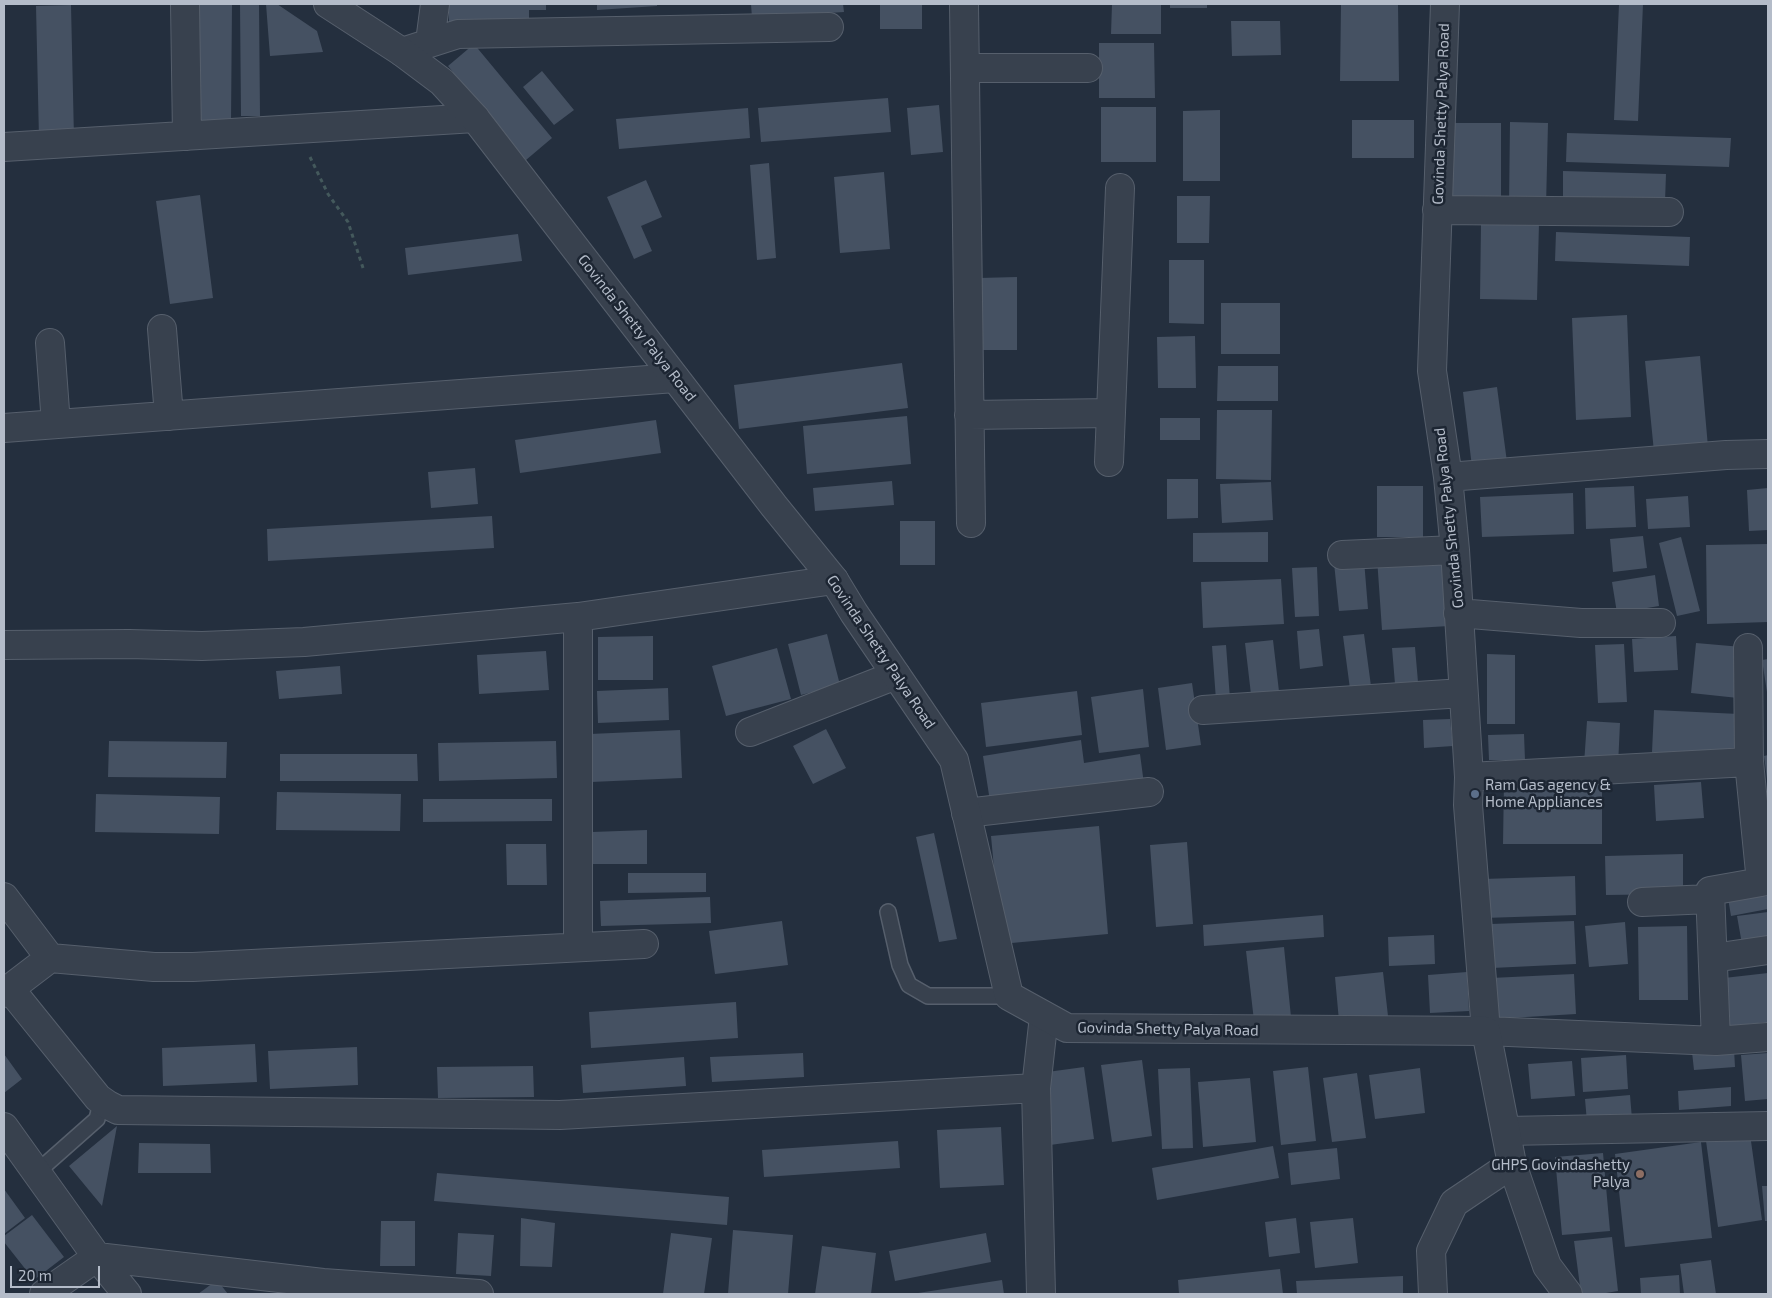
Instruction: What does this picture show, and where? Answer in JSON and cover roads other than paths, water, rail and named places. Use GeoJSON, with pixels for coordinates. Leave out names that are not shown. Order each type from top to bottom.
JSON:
{"type":"FeatureCollection","features":[{"type":"Feature","properties":{"kind":"street"},"geometry":{"type":"LineString","coordinates":[[185,4],[187,136]]}},
{"type":"Feature","properties":{"kind":"street","name":"Govinda Shetty Palya Road"},"geometry":{"type":"LineString","coordinates":[[328,4],[402,52],[442,82],[475,118],[774,506],[834,580],[954,760],[1008,996],[1067,1028],[1486,1031]]}},
{"type":"Feature","properties":{"kind":"street"},"geometry":{"type":"LineString","coordinates":[[430,42],[435,4]]}},
{"type":"Feature","properties":{"kind":"street"},"geometry":{"type":"LineString","coordinates":[[964,4],[971,523]]}},
{"type":"Feature","properties":{"kind":"street","name":"Govinda Shetty Palya Road"},"geometry":{"type":"LineString","coordinates":[[1445,4],[1432,371],[1448,477],[1454,550],[1469,776],[1468,805],[1486,1031],[1512,1164],[1547,1266],[1568,1294]]}},
{"type":"Feature","properties":{"kind":"street"},"geometry":{"type":"LineString","coordinates":[[402,52],[458,34],[829,27]]}},
{"type":"Feature","properties":{"kind":"street"},"geometry":{"type":"LineString","coordinates":[[965,68],[1088,68]]}},
{"type":"Feature","properties":{"kind":"street"},"geometry":{"type":"LineString","coordinates":[[4,147],[475,118]]}},
{"type":"Feature","properties":{"kind":"street"},"geometry":{"type":"LineString","coordinates":[[1108,462],[1120,188]]}},
{"type":"Feature","properties":{"kind":"street"},"geometry":{"type":"LineString","coordinates":[[1437,210],[1669,212]]}},
{"type":"Feature","properties":{"kind":"street"},"geometry":{"type":"LineString","coordinates":[[162,329],[169,416]]}},
{"type":"Feature","properties":{"kind":"street"},"geometry":{"type":"LineString","coordinates":[[50,343],[56,424]]}},
{"type":"Feature","properties":{"kind":"street"},"geometry":{"type":"LineString","coordinates":[[4,428],[675,378]]}},
{"type":"Feature","properties":{"kind":"street"},"geometry":{"type":"LineString","coordinates":[[969,415],[1111,414]]}},
{"type":"Feature","properties":{"kind":"street"},"geometry":{"type":"LineString","coordinates":[[1448,477],[1726,455],[1768,454]]}},
{"type":"Feature","properties":{"kind":"street"},"geometry":{"type":"LineString","coordinates":[[1342,555],[1454,550]]}},
{"type":"Feature","properties":{"kind":"street"},"geometry":{"type":"LineString","coordinates":[[4,646],[129,644],[202,646],[304,642],[578,617],[834,580]]}},
{"type":"Feature","properties":{"kind":"street"},"geometry":{"type":"LineString","coordinates":[[1458,613],[1581,623],[1661,623]]}},
{"type":"Feature","properties":{"kind":"street"},"geometry":{"type":"LineString","coordinates":[[578,617],[578,947]]}},
{"type":"Feature","properties":{"kind":"street"},"geometry":{"type":"LineString","coordinates":[[1716,1041],[1710,892],[1765,881],[1762,818],[1749,762],[1759,729],[1748,648]]}},
{"type":"Feature","properties":{"kind":"street"},"geometry":{"type":"LineString","coordinates":[[750,732],[896,675]]}},
{"type":"Feature","properties":{"kind":"street"},"geometry":{"type":"LineString","coordinates":[[1203,710],[1464,693]]}},
{"type":"Feature","properties":{"kind":"street"},"geometry":{"type":"LineString","coordinates":[[1469,776],[1749,762]]}},
{"type":"Feature","properties":{"kind":"street"},"geometry":{"type":"LineString","coordinates":[[966,813],[1150,792]]}},
{"type":"Feature","properties":{"kind":"street"},"geometry":{"type":"LineString","coordinates":[[4,897],[50,958]]}},
{"type":"Feature","properties":{"kind":"street"},"geometry":{"type":"LineString","coordinates":[[1642,902],[1710,899]]}},
{"type":"Feature","properties":{"kind":"street"},"geometry":{"type":"LineString","coordinates":[[644,944],[192,967],[154,967],[50,958],[7,991],[98,1098],[118,1110],[560,1114],[1036,1088]]}},
{"type":"Feature","properties":{"kind":"street"},"geometry":{"type":"LineString","coordinates":[[1713,958],[1768,950]]}},
{"type":"Feature","properties":{"kind":"street"},"geometry":{"type":"LineString","coordinates":[[1041,1294],[1036,1088],[1044,1016]]}},
{"type":"Feature","properties":{"kind":"street"},"geometry":{"type":"LineString","coordinates":[[1486,1031],[1716,1041],[1768,1037]]}},
{"type":"Feature","properties":{"kind":"street"},"geometry":{"type":"LineString","coordinates":[[1506,1131],[1768,1126]]}},
{"type":"Feature","properties":{"kind":"street"},"geometry":{"type":"LineString","coordinates":[[4,1127],[97,1257],[127,1294]]}},
{"type":"Feature","properties":{"kind":"street"},"geometry":{"type":"LineString","coordinates":[[1433,1294],[1431,1251],[1454,1203],[1512,1164]]}},
{"type":"Feature","properties":{"kind":"street"},"geometry":{"type":"LineString","coordinates":[[44,1294],[97,1257],[328,1289],[479,1294]]}},
{"type":"Feature","properties":{"kind":"lane"},"geometry":{"type":"LineString","coordinates":[[888,912],[900,965],[909,985],[928,996],[1008,996]]}},
{"type":"Feature","properties":{"kind":"lane"},"geometry":{"type":"LineString","coordinates":[[36,1173],[97,1119],[100,1107]]}},
{"type":"Feature","properties":{"kind":"place","name":"Ram Gas agency & Home Appliances"},"geometry":{"type":"Point","coordinates":[1475,794]}},
{"type":"Feature","properties":{"kind":"place","name":"GHPS Govindashetty Palya"},"geometry":{"type":"Point","coordinates":[1640,1174]}}]}
